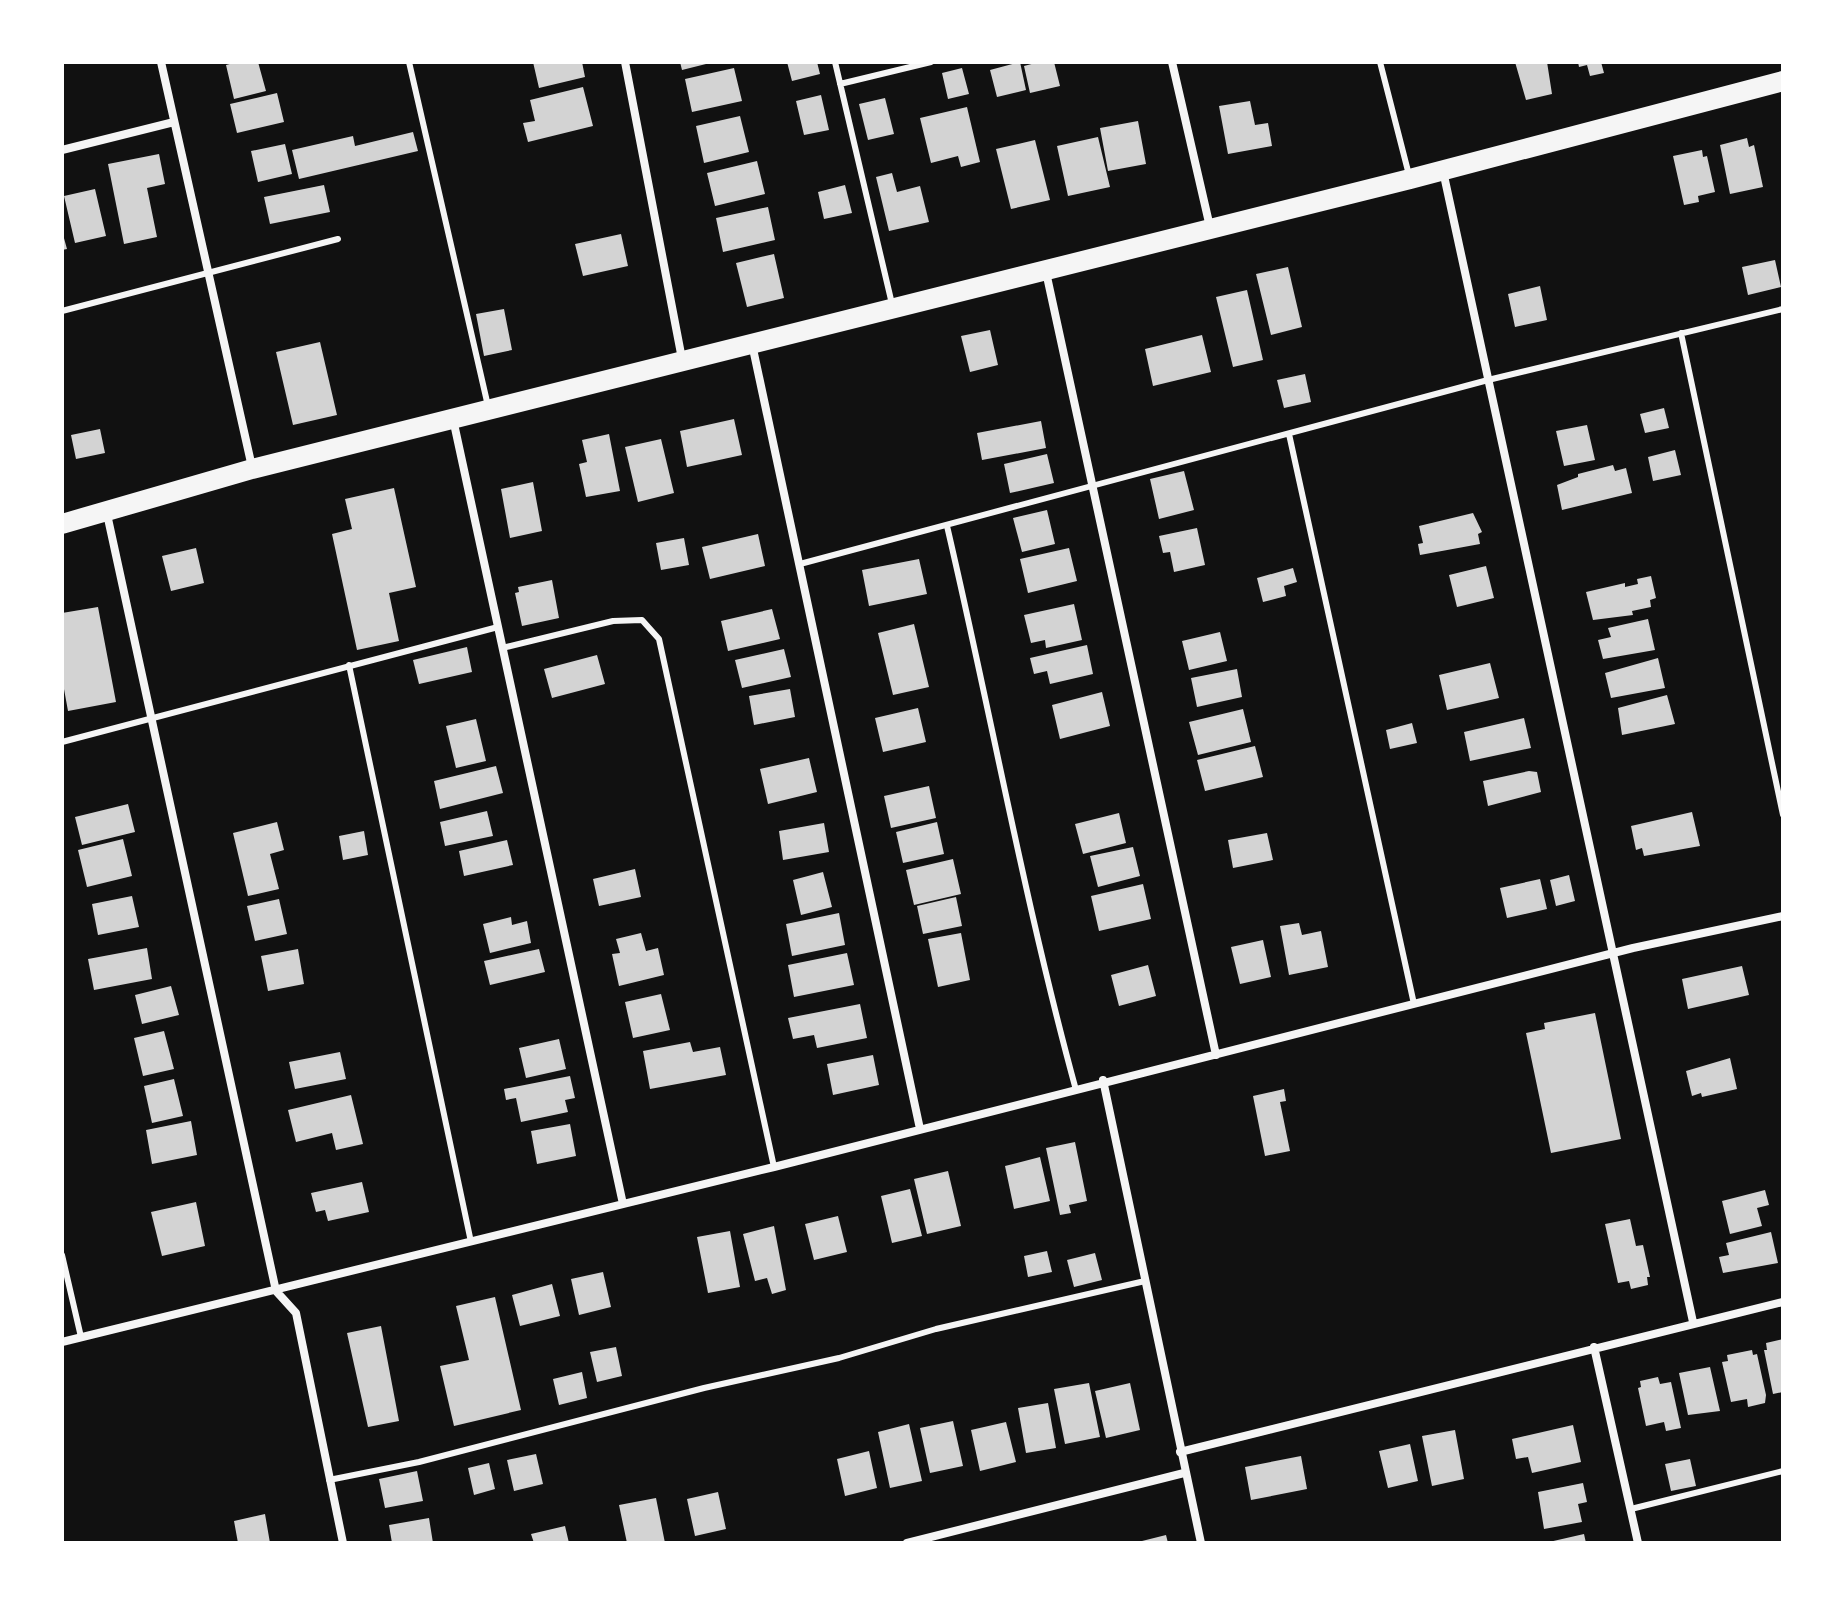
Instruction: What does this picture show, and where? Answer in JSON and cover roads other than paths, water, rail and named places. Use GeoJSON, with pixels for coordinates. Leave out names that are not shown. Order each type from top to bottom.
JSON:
{"type":"FeatureCollection","features":[{"type":"Feature","properties":{"kind":"highway"},"geometry":{"type":"LineString","coordinates":[[62,524],[252,469],[1410,179],[1783,81]]}},
{"type":"Feature","properties":{"kind":"street"},"geometry":{"type":"LineString","coordinates":[[161,62],[252,469]]}},
{"type":"Feature","properties":{"kind":"street"},"geometry":{"type":"LineString","coordinates":[[625,62],[683,360]]}},
{"type":"Feature","properties":{"kind":"street"},"geometry":{"type":"LineString","coordinates":[[1172,62],[1210,227]]}},
{"type":"Feature","properties":{"kind":"street"},"geometry":{"type":"LineString","coordinates":[[62,150],[174,122]]}},
{"type":"Feature","properties":{"kind":"street"},"geometry":{"type":"LineString","coordinates":[[1443,170],[1693,1322]]}},
{"type":"Feature","properties":{"kind":"street"},"geometry":{"type":"LineString","coordinates":[[1046,271],[1216,1055]]}},
{"type":"Feature","properties":{"kind":"street"},"geometry":{"type":"LineString","coordinates":[[752,342],[920,1129]]}},
{"type":"Feature","properties":{"kind":"street"},"geometry":{"type":"LineString","coordinates":[[453,418],[623,1204]]}},
{"type":"Feature","properties":{"kind":"street"},"geometry":{"type":"LineString","coordinates":[[106,513],[276,1291],[296,1313],[343,1543]]}},
{"type":"Feature","properties":{"kind":"street"},"geometry":{"type":"LineString","coordinates":[[62,1342],[774,1167],[1076,1090],[1103,1080],[1216,1055],[1611,953],[1783,916]]}},
{"type":"Feature","properties":{"kind":"street"},"geometry":{"type":"LineString","coordinates":[[1103,1080],[1201,1543]]}},
{"type":"Feature","properties":{"kind":"street"},"geometry":{"type":"LineString","coordinates":[[1180,1452],[1783,1302]]}},
{"type":"Feature","properties":{"kind":"street"},"geometry":{"type":"LineString","coordinates":[[1594,1347],[1638,1543]]}},
{"type":"Feature","properties":{"kind":"street"},"geometry":{"type":"LineString","coordinates":[[907,1543],[1184,1473]]}},
{"type":"Feature","properties":{"kind":"lane"},"geometry":{"type":"LineString","coordinates":[[409,62],[489,409]]}},
{"type":"Feature","properties":{"kind":"lane"},"geometry":{"type":"LineString","coordinates":[[835,62],[893,307]]}},
{"type":"Feature","properties":{"kind":"lane"},"geometry":{"type":"LineString","coordinates":[[840,84],[931,62]]}},
{"type":"Feature","properties":{"kind":"lane"},"geometry":{"type":"LineString","coordinates":[[1380,62],[1410,179]]}},
{"type":"Feature","properties":{"kind":"lane"},"geometry":{"type":"LineString","coordinates":[[62,311],[338,239]]}},
{"type":"Feature","properties":{"kind":"lane"},"geometry":{"type":"LineString","coordinates":[[800,564],[1488,380],[1783,309]]}},
{"type":"Feature","properties":{"kind":"lane"},"geometry":{"type":"LineString","coordinates":[[1681,333],[1783,815]]}},
{"type":"Feature","properties":{"kind":"lane"},"geometry":{"type":"LineString","coordinates":[[1289,434],[1414,1004]]}},
{"type":"Feature","properties":{"kind":"lane"},"geometry":{"type":"LineString","coordinates":[[947,526],[991,720],[1018,859],[1076,1090]]}},
{"type":"Feature","properties":{"kind":"lane"},"geometry":{"type":"LineString","coordinates":[[502,648],[613,621],[642,620],[659,639],[774,1167]]}},
{"type":"Feature","properties":{"kind":"lane"},"geometry":{"type":"LineString","coordinates":[[62,742],[498,627]]}},
{"type":"Feature","properties":{"kind":"lane"},"geometry":{"type":"LineString","coordinates":[[349,665],[471,1242]]}},
{"type":"Feature","properties":{"kind":"lane"},"geometry":{"type":"LineString","coordinates":[[62,1255],[81,1337]]}},
{"type":"Feature","properties":{"kind":"lane"},"geometry":{"type":"LineString","coordinates":[[329,1480],[419,1462],[704,1388],[839,1358],[936,1329],[1145,1281]]}},
{"type":"Feature","properties":{"kind":"lane"},"geometry":{"type":"LineString","coordinates":[[1631,1509],[1783,1471]]}}]}
